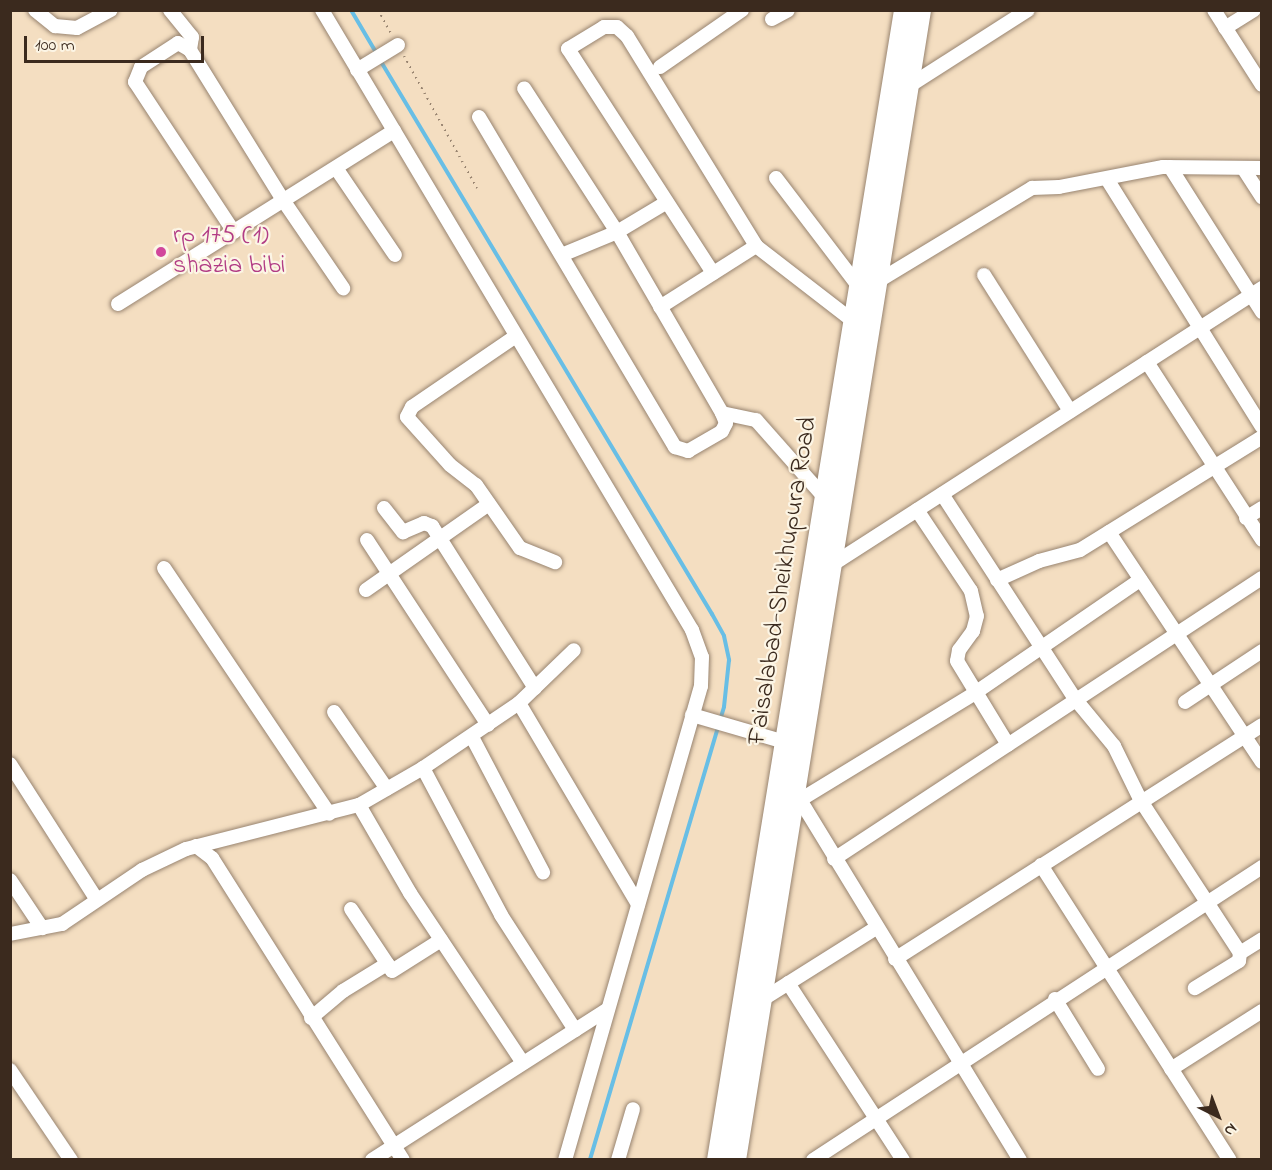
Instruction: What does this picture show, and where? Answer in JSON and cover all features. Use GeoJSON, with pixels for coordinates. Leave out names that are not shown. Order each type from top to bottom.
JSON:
{"type":"FeatureCollection","features":[{"type":"Feature","properties":{"kind":"highway","name":"Faisalabad-Sheikhupura Road"},"geometry":{"type":"LineString","coordinates":[[717,1160],[792,744],[830,566],[904,10]]}},
{"type":"Feature","properties":{"kind":"highway","name":"Faisalabad-Sheikhupura Road"},"geometry":{"type":"LineString","coordinates":[[736,1160],[760,1001],[797,794],[792,744],[825,498],[853,321],[867,285],[909,86],[921,10]]}},
{"type":"Feature","properties":{"kind":"street"},"geometry":{"type":"LineString","coordinates":[[35,10],[55,26],[77,28],[111,10]]}},
{"type":"Feature","properties":{"kind":"street"},"geometry":{"type":"LineString","coordinates":[[170,10],[192,37],[190,50]]}},
{"type":"Feature","properties":{"kind":"street"},"geometry":{"type":"LineString","coordinates":[[322,10],[699,644],[703,676],[565,1160]]}},
{"type":"Feature","properties":{"kind":"street"},"geometry":{"type":"LineString","coordinates":[[660,66],[742,10]]}},
{"type":"Feature","properties":{"kind":"street"},"geometry":{"type":"LineString","coordinates":[[772,19],[788,10]]}},
{"type":"Feature","properties":{"kind":"street"},"geometry":{"type":"LineString","coordinates":[[909,86],[1028,10]]}},
{"type":"Feature","properties":{"kind":"street"},"geometry":{"type":"LineString","coordinates":[[1214,10],[1262,85]]}},
{"type":"Feature","properties":{"kind":"street"},"geometry":{"type":"LineString","coordinates":[[1226,28],[1254,10]]}},
{"type":"Feature","properties":{"kind":"street"},"geometry":{"type":"LineString","coordinates":[[713,273],[568,49],[604,27],[617,27],[627,36],[756,246],[853,321]]}},
{"type":"Feature","properties":{"kind":"street"},"geometry":{"type":"LineString","coordinates":[[234,232],[135,82],[141,67],[182,42],[190,50],[283,200],[343,288]]}},
{"type":"Feature","properties":{"kind":"street"},"geometry":{"type":"LineString","coordinates":[[357,70],[398,45]]}},
{"type":"Feature","properties":{"kind":"street"},"geometry":{"type":"LineString","coordinates":[[479,117],[564,255],[675,447],[687,451],[722,431],[726,423],[722,413],[617,232],[524,88]]}},
{"type":"Feature","properties":{"kind":"street"},"geometry":{"type":"LineString","coordinates":[[118,304],[394,131]]}},
{"type":"Feature","properties":{"kind":"street"},"geometry":{"type":"LineString","coordinates":[[776,178],[867,285],[1032,188],[1107,179],[1170,167],[1262,168]]}},
{"type":"Feature","properties":{"kind":"street"},"geometry":{"type":"LineString","coordinates":[[1170,167],[1256,292],[1262,312]]}},
{"type":"Feature","properties":{"kind":"street"},"geometry":{"type":"LineString","coordinates":[[336,168],[395,255]]}},
{"type":"Feature","properties":{"kind":"street"},"geometry":{"type":"LineString","coordinates":[[1243,168],[1262,197]]}},
{"type":"Feature","properties":{"kind":"street"},"geometry":{"type":"LineString","coordinates":[[1107,179],[1262,427]]}},
{"type":"Feature","properties":{"kind":"street"},"geometry":{"type":"LineString","coordinates":[[564,255],[617,232],[667,202]]}},
{"type":"Feature","properties":{"kind":"street"},"geometry":{"type":"LineString","coordinates":[[660,307],[756,246]]}},
{"type":"Feature","properties":{"kind":"street"},"geometry":{"type":"LineString","coordinates":[[984,274],[1070,411]]}},
{"type":"Feature","properties":{"kind":"street"},"geometry":{"type":"LineString","coordinates":[[830,566],[1256,292]]}},
{"type":"Feature","properties":{"kind":"street"},"geometry":{"type":"LineString","coordinates":[[516,336],[407,413],[408,421],[450,465],[476,485],[520,548],[555,562]]}},
{"type":"Feature","properties":{"kind":"street"},"geometry":{"type":"LineString","coordinates":[[1147,362],[1262,540]]}},
{"type":"Feature","properties":{"kind":"street"},"geometry":{"type":"LineString","coordinates":[[722,413],[756,420],[825,498]]}},
{"type":"Feature","properties":{"kind":"street"},"geometry":{"type":"LineString","coordinates":[[997,580],[1039,561],[1072,554],[1262,437]]}},
{"type":"Feature","properties":{"kind":"street"},"geometry":{"type":"LineString","coordinates":[[942,494],[1076,700],[1114,746],[1141,801],[1209,901],[1240,953],[1239,961],[1195,988]]}},
{"type":"Feature","properties":{"kind":"street"},"geometry":{"type":"LineString","coordinates":[[366,590],[489,504]]}},
{"type":"Feature","properties":{"kind":"street"},"geometry":{"type":"LineString","coordinates":[[384,508],[404,532],[426,522],[439,538],[535,687]]}},
{"type":"Feature","properties":{"kind":"street"},"geometry":{"type":"LineString","coordinates":[[1246,518],[1262,508]]}},
{"type":"Feature","properties":{"kind":"street"},"geometry":{"type":"LineString","coordinates":[[917,510],[967,581],[975,602],[975,626],[957,655],[958,666],[1008,745]]}},
{"type":"Feature","properties":{"kind":"street"},"geometry":{"type":"LineString","coordinates":[[1109,532],[1262,762]]}},
{"type":"Feature","properties":{"kind":"street"},"geometry":{"type":"LineString","coordinates":[[367,540],[488,725]]}},
{"type":"Feature","properties":{"kind":"street"},"geometry":{"type":"LineString","coordinates":[[164,568],[329,814]]}},
{"type":"Feature","properties":{"kind":"street"},"geometry":{"type":"LineString","coordinates":[[834,859],[1262,578]]}},
{"type":"Feature","properties":{"kind":"street"},"geometry":{"type":"LineString","coordinates":[[1020,1160],[876,928],[797,794],[975,693],[1140,580]]}},
{"type":"Feature","properties":{"kind":"street"},"geometry":{"type":"LineString","coordinates":[[10,934],[62,924],[142,870],[196,846],[359,805],[472,737],[519,703],[574,650]]}},
{"type":"Feature","properties":{"kind":"street"},"geometry":{"type":"LineString","coordinates":[[1185,702],[1262,651]]}},
{"type":"Feature","properties":{"kind":"street"},"geometry":{"type":"LineString","coordinates":[[519,703],[612,867],[638,904]]}},
{"type":"Feature","properties":{"kind":"street"},"geometry":{"type":"LineString","coordinates":[[334,712],[387,789]]}},
{"type":"Feature","properties":{"kind":"street"},"geometry":{"type":"LineString","coordinates":[[692,715],[792,744]]}},
{"type":"Feature","properties":{"kind":"street"},"geometry":{"type":"LineString","coordinates":[[895,959],[1262,725]]}},
{"type":"Feature","properties":{"kind":"street"},"geometry":{"type":"LineString","coordinates":[[472,737],[543,872]]}},
{"type":"Feature","properties":{"kind":"street"},"geometry":{"type":"LineString","coordinates":[[10,764],[97,900]]}},
{"type":"Feature","properties":{"kind":"street"},"geometry":{"type":"LineString","coordinates":[[423,768],[501,915],[575,1030]]}},
{"type":"Feature","properties":{"kind":"street"},"geometry":{"type":"LineString","coordinates":[[359,805],[441,940],[523,1063]]}},
{"type":"Feature","properties":{"kind":"street"},"geometry":{"type":"LineString","coordinates":[[196,846],[213,858],[311,1018],[403,1160]]}},
{"type":"Feature","properties":{"kind":"street"},"geometry":{"type":"LineString","coordinates":[[1041,865],[1230,1160]]}},
{"type":"Feature","properties":{"kind":"street"},"geometry":{"type":"LineString","coordinates":[[813,1160],[958,1062],[1262,867]]}},
{"type":"Feature","properties":{"kind":"street"},"geometry":{"type":"LineString","coordinates":[[10,880],[42,928]]}},
{"type":"Feature","properties":{"kind":"street"},"geometry":{"type":"LineString","coordinates":[[351,909],[387,964],[395,971],[441,940]]}},
{"type":"Feature","properties":{"kind":"street"},"geometry":{"type":"LineString","coordinates":[[760,1001],[876,928]]}},
{"type":"Feature","properties":{"kind":"street"},"geometry":{"type":"LineString","coordinates":[[1240,953],[1262,939]]}},
{"type":"Feature","properties":{"kind":"street"},"geometry":{"type":"LineString","coordinates":[[311,1018],[342,991],[387,964]]}},
{"type":"Feature","properties":{"kind":"street"},"geometry":{"type":"LineString","coordinates":[[788,983],[903,1160]]}},
{"type":"Feature","properties":{"kind":"street"},"geometry":{"type":"LineString","coordinates":[[1056,999],[1098,1069]]}},
{"type":"Feature","properties":{"kind":"street"},"geometry":{"type":"LineString","coordinates":[[372,1160],[608,1009]]}},
{"type":"Feature","properties":{"kind":"street"},"geometry":{"type":"LineString","coordinates":[[1171,1069],[1262,1011]]}},
{"type":"Feature","properties":{"kind":"street"},"geometry":{"type":"LineString","coordinates":[[10,1070],[71,1160]]}},
{"type":"Feature","properties":{"kind":"street"},"geometry":{"type":"LineString","coordinates":[[618,1160],[633,1109]]}},
{"type":"Feature","properties":{"kind":"path"},"geometry":{"type":"LineString","coordinates":[[378,10],[477,188]]}},
{"type":"Feature","properties":{"kind":"waterway"},"geometry":{"type":"LineString","coordinates":[[351,10],[377,54]]}},
{"type":"Feature","properties":{"kind":"waterway"},"geometry":{"type":"LineString","coordinates":[[380,60],[712,614],[724,636],[729,660],[724,707],[590,1160]]}},
{"type":"Feature","properties":{"kind":"place","name":"rp 175 (1) shazia bibi"},"geometry":{"type":"Point","coordinates":[161,252]}}]}
